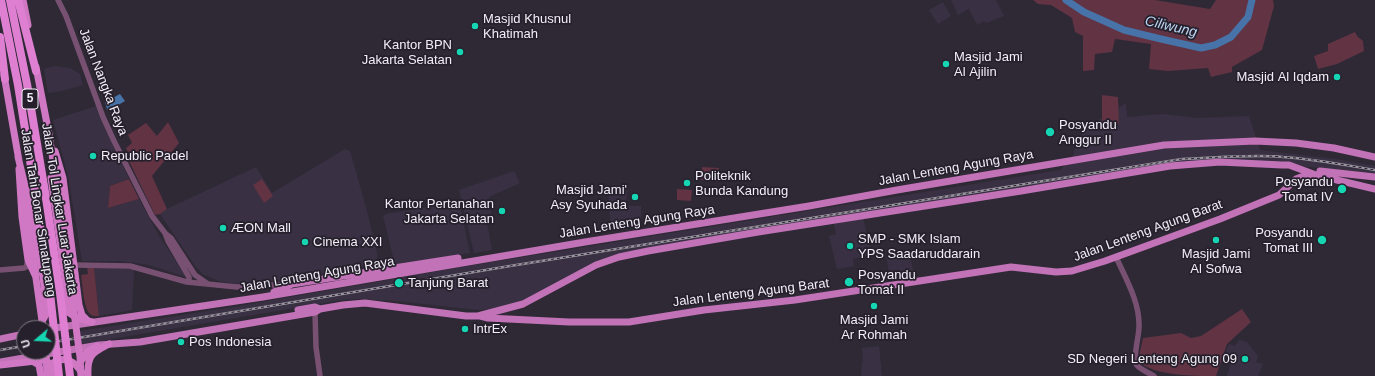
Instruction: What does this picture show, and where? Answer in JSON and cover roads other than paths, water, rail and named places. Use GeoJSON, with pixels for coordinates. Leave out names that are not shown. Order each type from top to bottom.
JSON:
{"type":"FeatureCollection","features":[{"type":"Feature","properties":{"kind":"highway","name":"Jalan Tol Lingkar Luar Jakarta"},"geometry":{"type":"LineString","coordinates":[[1,0],[18,85],[36,198],[50,293],[59,376]]}},
{"type":"Feature","properties":{"kind":"highway","name":"Jalan Tol Lingkar Luar Jakarta"},"geometry":{"type":"LineString","coordinates":[[10,0],[28,84],[60,293],[70,376]]}},
{"type":"Feature","properties":{"kind":"highway"},"geometry":{"type":"LineString","coordinates":[[18,0],[36,71]]}},
{"type":"Feature","properties":{"kind":"highway","name":"Jalan Tahi Bonar Simatupang"},"geometry":{"type":"LineString","coordinates":[[23,0],[49,134],[80,358],[81,376]]}},
{"type":"Feature","properties":{"kind":"highway"},"geometry":{"type":"LineString","coordinates":[[0,37],[5,79]]}},
{"type":"Feature","properties":{"kind":"highway","name":"Jalan Tahi Bonar Simatupang"},"geometry":{"type":"LineString","coordinates":[[0,55],[25,200],[42,320]]}},
{"type":"Feature","properties":{"kind":"highway"},"geometry":{"type":"LineString","coordinates":[[49,134],[63,178],[79,305],[82,315],[89,321]]}},
{"type":"Feature","properties":{"kind":"highway"},"geometry":{"type":"LineString","coordinates":[[49,134],[50,167],[65,278],[68,312],[76,318],[89,321]]}},
{"type":"Feature","properties":{"kind":"highway"},"geometry":{"type":"LineString","coordinates":[[18,157],[20,198],[28,260],[46,302]]}},
{"type":"Feature","properties":{"kind":"highway"},"geometry":{"type":"LineString","coordinates":[[18,157],[28,192],[43,277],[47,312],[43,320]]}},
{"type":"Feature","properties":{"kind":"highway"},"geometry":{"type":"LineString","coordinates":[[43,277],[49,285],[56,286],[65,278]]}},
{"type":"Feature","properties":{"kind":"highway"},"geometry":{"type":"LineString","coordinates":[[47,312],[54,317],[59,317],[64,316],[68,312]]}},
{"type":"Feature","properties":{"kind":"highway"},"geometry":{"type":"LineString","coordinates":[[88,376],[89,358],[97,350],[109,344]]}},
{"type":"Feature","properties":{"kind":"highway"},"geometry":{"type":"LineString","coordinates":[[78,367],[82,358],[87,352],[99,345]]}},
{"type":"Feature","properties":{"kind":"highway"},"geometry":{"type":"LineString","coordinates":[[52,364],[65,359],[70,361],[78,367],[81,376]]}},
{"type":"Feature","properties":{"kind":"highway"},"geometry":{"type":"LineString","coordinates":[[0,365],[45,360],[52,364]]}},
{"type":"Feature","properties":{"kind":"highway"},"geometry":{"type":"LineString","coordinates":[[46,360],[47,376]]}},
{"type":"Feature","properties":{"kind":"highway"},"geometry":{"type":"LineString","coordinates":[[31,361],[39,365],[41,376]]}},
{"type":"Feature","properties":{"kind":"highway"},"geometry":{"type":"LineString","coordinates":[[52,364],[53,376]]}},
{"type":"Feature","properties":{"kind":"main road","name":"Jalan Lenteng Agung Raya"},"geometry":{"type":"LineString","coordinates":[[56,328],[89,321],[264,297],[381,273],[757,210],[838,200],[1164,145],[1236,141],[1284,143],[1334,148],[1375,157]]}},
{"type":"Feature","properties":{"kind":"main road"},"geometry":{"type":"LineString","coordinates":[[1284,143],[1375,161]]}},
{"type":"Feature","properties":{"kind":"main road"},"geometry":{"type":"LineString","coordinates":[[0,362],[99,345],[123,342],[140,342],[342,305],[365,304],[478,316],[523,304],[608,260],[758,232],[1170,166],[1220,162],[1289,166],[1316,175],[1375,190]]}},
{"type":"Feature","properties":{"kind":"main road"},"geometry":{"type":"LineString","coordinates":[[1304,170],[1375,177]]}},
{"type":"Feature","properties":{"kind":"main road","name":"Jalan Lenteng Agung Barat"},"geometry":{"type":"LineString","coordinates":[[478,316],[488,318],[569,322],[629,322],[704,310],[795,300],[1011,267],[1056,272],[1072,272],[1185,233],[1275,197],[1285,192],[1292,184],[1302,177],[1316,175]]}},
{"type":"Feature","properties":{"kind":"main road"},"geometry":{"type":"LineString","coordinates":[[1292,184],[1307,180],[1326,181],[1375,190]]}},
{"type":"Feature","properties":{"kind":"main road"},"geometry":{"type":"LineString","coordinates":[[264,297],[292,284],[381,273]]}},
{"type":"Feature","properties":{"kind":"main road"},"geometry":{"type":"LineString","coordinates":[[0,339],[16,336]]}},
{"type":"Feature","properties":{"kind":"street","name":"Jalan Nangka Raya"},"geometry":{"type":"LineString","coordinates":[[58,0],[85,64],[100,110],[152,216],[171,238],[195,276],[208,284]]}},
{"type":"Feature","properties":{"kind":"street","name":"Jalan Nangka Raya"},"geometry":{"type":"LineString","coordinates":[[165,232],[168,241],[187,273],[189,281],[187,282]]}},
{"type":"Feature","properties":{"kind":"street"},"geometry":{"type":"LineString","coordinates":[[1116,257],[1133,295],[1140,322],[1135,355],[1136,364],[1138,367],[1154,376]]}},
{"type":"Feature","properties":{"kind":"street"},"geometry":{"type":"LineString","coordinates":[[0,270],[24,268],[26,267],[28,260]]}},
{"type":"Feature","properties":{"kind":"street"},"geometry":{"type":"LineString","coordinates":[[74,265],[130,266],[187,282],[237,287],[292,284]]}},
{"type":"Feature","properties":{"kind":"street"},"geometry":{"type":"LineString","coordinates":[[317,310],[316,347],[320,376]]}},
{"type":"Feature","properties":{"kind":"water"},"geometry":{"type":"Polygon","coordinates":[[[120,94],[125,101],[110,110],[107,109],[105,102],[120,94]]]}},
{"type":"Feature","properties":{"kind":"waterway","name":"Ciliwung"},"geometry":{"type":"LineString","coordinates":[[1066,0],[1084,12],[1124,30],[1201,48],[1215,45],[1231,37],[1248,17],[1252,0]]}},
{"type":"Feature","properties":{"kind":"railway"},"geometry":{"type":"LineString","coordinates":[[56,342],[510,266],[1182,159],[1271,156],[1318,161],[1375,170]]}},
{"type":"Feature","properties":{"kind":"railway"},"geometry":{"type":"LineString","coordinates":[[0,350],[16,347]]}},
{"type":"Feature","properties":{"kind":"place","name":"Masjid Khusnul Khatimah"},"geometry":{"type":"Point","coordinates":[475,26]}},
{"type":"Feature","properties":{"kind":"place","name":"Kantor BPN Jakarta Selatan"},"geometry":{"type":"Point","coordinates":[460,52]}},
{"type":"Feature","properties":{"kind":"place","name":"Masjid Jami Al Ajilin"},"geometry":{"type":"Point","coordinates":[946,64]}},
{"type":"Feature","properties":{"kind":"place","name":"Masjid Al Iqdam"},"geometry":{"type":"Point","coordinates":[1337,77]}},
{"type":"Feature","properties":{"kind":"place","name":"Posyandu Anggur II"},"geometry":{"type":"Point","coordinates":[1050,132]}},
{"type":"Feature","properties":{"kind":"place","name":"Republic Padel"},"geometry":{"type":"Point","coordinates":[93,156]}},
{"type":"Feature","properties":{"kind":"place","name":"Politeknik Bunda Kandung"},"geometry":{"type":"Point","coordinates":[687,183]}},
{"type":"Feature","properties":{"kind":"place","name":"Posyandu Tomat IV"},"geometry":{"type":"Point","coordinates":[1342,189]}},
{"type":"Feature","properties":{"kind":"place","name":"Masjid Jami' Asy Syuhada"},"geometry":{"type":"Point","coordinates":[635,197]}},
{"type":"Feature","properties":{"kind":"place","name":"Kantor Pertanahan Jakarta Selatan"},"geometry":{"type":"Point","coordinates":[502,211]}},
{"type":"Feature","properties":{"kind":"place","name":"ÆON Mall"},"geometry":{"type":"Point","coordinates":[223,228]}},
{"type":"Feature","properties":{"kind":"place","name":"Masjid Jami Al Sofwa"},"geometry":{"type":"Point","coordinates":[1216,240]}},
{"type":"Feature","properties":{"kind":"place","name":"Posyandu Tomat III"},"geometry":{"type":"Point","coordinates":[1322,240]}},
{"type":"Feature","properties":{"kind":"place","name":"Cinema XXI"},"geometry":{"type":"Point","coordinates":[305,242]}},
{"type":"Feature","properties":{"kind":"place","name":"SMP - SMK Islam YPS Saadaruddarain"},"geometry":{"type":"Point","coordinates":[850,246]}},
{"type":"Feature","properties":{"kind":"place","name":"Posyandu Tomat II"},"geometry":{"type":"Point","coordinates":[849,282]}},
{"type":"Feature","properties":{"kind":"place","name":"Tanjung Barat"},"geometry":{"type":"Point","coordinates":[399,283]}},
{"type":"Feature","properties":{"kind":"place","name":"Masjid Jami Ar Rohmah"},"geometry":{"type":"Point","coordinates":[874,306]}},
{"type":"Feature","properties":{"kind":"place","name":"IntrEx"},"geometry":{"type":"Point","coordinates":[465,329]}},
{"type":"Feature","properties":{"kind":"place","name":"Pos Indonesia"},"geometry":{"type":"Point","coordinates":[181,342]}},
{"type":"Feature","properties":{"kind":"place","name":"SD Negeri Lenteng Agung 09"},"geometry":{"type":"Point","coordinates":[1245,359]}}]}
